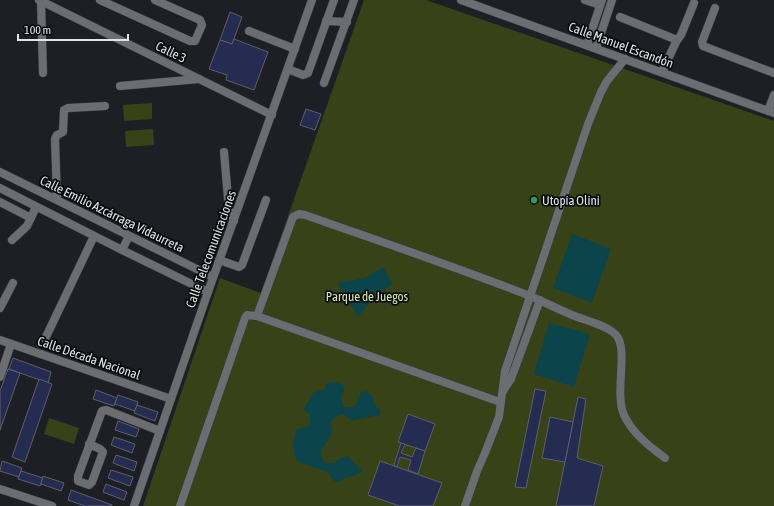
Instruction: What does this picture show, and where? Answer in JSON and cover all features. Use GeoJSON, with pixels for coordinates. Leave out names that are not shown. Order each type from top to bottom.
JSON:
{"type":"FeatureCollection","features":[{"type":"Feature","properties":{"kind":"street"},"geometry":{"type":"LineString","coordinates":[[105,1],[190,41],[195,41],[202,25],[200,20],[155,0]]}},
{"type":"Feature","properties":{"kind":"street","name":"Calle Telecomunicaciones"},"geometry":{"type":"LineString","coordinates":[[134,506],[213,277],[312,0]]}},
{"type":"Feature","properties":{"kind":"street"},"geometry":{"type":"LineString","coordinates":[[288,69],[304,75],[308,73],[334,0]]}},
{"type":"Feature","properties":{"kind":"street"},"geometry":{"type":"LineString","coordinates":[[324,83],[354,0]]}},
{"type":"Feature","properties":{"kind":"street","name":"Calle Manuel Escandón"},"geometry":{"type":"LineString","coordinates":[[461,0],[771,112]]}},
{"type":"Feature","properties":{"kind":"street"},"geometry":{"type":"LineString","coordinates":[[586,0],[601,3],[587,46]]}},
{"type":"Feature","properties":{"kind":"street"},"geometry":{"type":"LineString","coordinates":[[596,48],[612,0]]}},
{"type":"Feature","properties":{"kind":"street"},"geometry":{"type":"LineString","coordinates":[[40,1],[43,73]]}},
{"type":"Feature","properties":{"kind":"street","name":"Calle 3"},"geometry":{"type":"LineString","coordinates":[[40,1],[272,115]]}},
{"type":"Feature","properties":{"kind":"street"},"geometry":{"type":"LineString","coordinates":[[662,72],[677,40],[681,35],[694,3]]}},
{"type":"Feature","properties":{"kind":"street"},"geometry":{"type":"LineString","coordinates":[[715,8],[702,42],[703,46],[774,73]]}},
{"type":"Feature","properties":{"kind":"street"},"geometry":{"type":"LineString","coordinates":[[620,17],[677,40]]}},
{"type":"Feature","properties":{"kind":"street"},"geometry":{"type":"LineString","coordinates":[[326,21],[347,22]]}},
{"type":"Feature","properties":{"kind":"street"},"geometry":{"type":"LineString","coordinates":[[249,31],[295,49]]}},
{"type":"Feature","properties":{"kind":"street"},"geometry":{"type":"LineString","coordinates":[[465,506],[498,417],[505,371],[595,105],[607,81],[625,59]]}},
{"type":"Feature","properties":{"kind":"street"},"geometry":{"type":"LineString","coordinates":[[120,86],[200,79]]}},
{"type":"Feature","properties":{"kind":"street"},"geometry":{"type":"LineString","coordinates":[[771,112],[774,94]]}},
{"type":"Feature","properties":{"kind":"street"},"geometry":{"type":"LineString","coordinates":[[57,199],[55,139],[57,135],[63,132],[64,110],[68,108],[105,106]]}},
{"type":"Feature","properties":{"kind":"street"},"geometry":{"type":"LineString","coordinates":[[224,152],[229,210],[234,221]]}},
{"type":"Feature","properties":{"kind":"street","name":"Calle Emilio Azcárraga Vidaurreta"},"geometry":{"type":"LineString","coordinates":[[0,172],[213,277]]}},
{"type":"Feature","properties":{"kind":"street"},"geometry":{"type":"LineString","coordinates":[[20,198],[27,185]]}},
{"type":"Feature","properties":{"kind":"street","name":"Calle Emilio Azcárraga Vidaurreta"},"geometry":{"type":"LineString","coordinates":[[0,188],[208,292]]}},
{"type":"Feature","properties":{"kind":"street"},"geometry":{"type":"LineString","coordinates":[[219,260],[239,266],[242,265],[266,200]]}},
{"type":"Feature","properties":{"kind":"street"},"geometry":{"type":"LineString","coordinates":[[0,202],[31,218]]}},
{"type":"Feature","properties":{"kind":"street"},"geometry":{"type":"LineString","coordinates":[[12,240],[26,226],[36,207]]}},
{"type":"Feature","properties":{"kind":"street"},"geometry":{"type":"LineString","coordinates":[[257,316],[292,217],[299,214],[316,218],[530,296],[610,330],[617,335],[621,343],[622,356],[620,400],[624,414],[635,433],[665,458]]}},
{"type":"Feature","properties":{"kind":"street"},"geometry":{"type":"LineString","coordinates":[[45,339],[94,236]]}},
{"type":"Feature","properties":{"kind":"street"},"geometry":{"type":"LineString","coordinates":[[122,250],[129,236]]}},
{"type":"Feature","properties":{"kind":"street"},"geometry":{"type":"LineString","coordinates":[[0,308],[13,283]]}},
{"type":"Feature","properties":{"kind":"street"},"geometry":{"type":"LineString","coordinates":[[502,392],[511,379],[540,300]]}},
{"type":"Feature","properties":{"kind":"street"},"geometry":{"type":"LineString","coordinates":[[180,506],[245,318],[247,316],[257,316],[500,402]]}},
{"type":"Feature","properties":{"kind":"street","name":"Calle Década Nacional"},"geometry":{"type":"LineString","coordinates":[[0,340],[171,399]]}},
{"type":"Feature","properties":{"kind":"street"},"geometry":{"type":"LineString","coordinates":[[0,377],[12,344]]}},
{"type":"Feature","properties":{"kind":"street"},"geometry":{"type":"LineString","coordinates":[[89,444],[103,452],[92,482],[89,484],[80,482],[78,478],[89,444],[100,413],[104,410],[160,431]]}},
{"type":"Feature","properties":{"kind":"street"},"geometry":{"type":"LineString","coordinates":[[0,489],[52,506]]}},
{"type":"Feature","properties":{"kind":"green space","name":"Utopía Olini"},"geometry":{"type":"Polygon","coordinates":[[[364,0],[426,0],[774,121],[774,506],[143,506],[220,278],[261,293],[364,0]]]}},
{"type":"Feature","properties":{"kind":"green space"},"geometry":{"type":"Polygon","coordinates":[[[152,103],[152,119],[124,121],[123,105],[152,103]]]}},
{"type":"Feature","properties":{"kind":"green space"},"geometry":{"type":"Polygon","coordinates":[[[153,129],[154,145],[126,147],[125,131],[153,129]]]}},
{"type":"Feature","properties":{"kind":"green space"},"geometry":{"type":"Polygon","coordinates":[[[49,418],[79,428],[74,444],[44,434],[49,418]]]}},
{"type":"Feature","properties":{"kind":"water"},"geometry":{"type":"Polygon","coordinates":[[[572,234],[611,249],[592,303],[553,288],[572,234]]]}},
{"type":"Feature","properties":{"kind":"water"},"geometry":{"type":"Polygon","coordinates":[[[383,267],[393,284],[376,295],[358,317],[337,283],[365,278],[383,267]]]}},
{"type":"Feature","properties":{"kind":"water"},"geometry":{"type":"Polygon","coordinates":[[[549,323],[590,334],[574,387],[534,374],[549,323]]]}},
{"type":"Feature","properties":{"kind":"water"},"geometry":{"type":"Polygon","coordinates":[[[330,382],[343,385],[344,391],[341,399],[344,407],[354,407],[360,394],[367,391],[373,397],[374,404],[380,410],[380,415],[351,420],[345,415],[339,415],[331,421],[331,434],[321,451],[322,458],[326,463],[334,463],[340,458],[348,456],[362,471],[356,475],[344,478],[339,482],[334,481],[328,472],[298,462],[293,446],[297,429],[305,428],[310,424],[310,414],[303,410],[314,392],[324,390],[327,383],[330,382]]]}},
{"type":"Feature","properties":{"kind":"building"},"geometry":{"type":"Polygon","coordinates":[[[230,12],[242,17],[232,44],[220,40],[230,12]]]}},
{"type":"Feature","properties":{"kind":"building"},"geometry":{"type":"Polygon","coordinates":[[[234,39],[268,52],[254,90],[226,80],[227,75],[209,69],[220,40],[232,44],[234,39]]]}},
{"type":"Feature","properties":{"kind":"building"},"geometry":{"type":"Polygon","coordinates":[[[306,109],[321,114],[315,130],[300,125],[306,109]]]}},
{"type":"Feature","properties":{"kind":"building"},"geometry":{"type":"Polygon","coordinates":[[[13,358],[51,372],[48,383],[9,369],[13,358]]]}},
{"type":"Feature","properties":{"kind":"building"},"geometry":{"type":"Polygon","coordinates":[[[8,369],[20,373],[0,430],[0,391],[8,369]]]}},
{"type":"Feature","properties":{"kind":"building"},"geometry":{"type":"Polygon","coordinates":[[[39,379],[52,384],[25,462],[12,457],[39,379]]]}},
{"type":"Feature","properties":{"kind":"building"},"geometry":{"type":"Polygon","coordinates":[[[535,389],[546,391],[526,488],[515,487],[535,389]]]}},
{"type":"Feature","properties":{"kind":"building"},"geometry":{"type":"Polygon","coordinates":[[[96,390],[117,398],[114,406],[93,399],[96,390]]]}},
{"type":"Feature","properties":{"kind":"building"},"geometry":{"type":"Polygon","coordinates":[[[118,395],[138,402],[135,411],[115,404],[118,395]]]}},
{"type":"Feature","properties":{"kind":"building"},"geometry":{"type":"Polygon","coordinates":[[[578,397],[586,399],[577,458],[603,466],[594,506],[556,506],[578,397]]]}},
{"type":"Feature","properties":{"kind":"building"},"geometry":{"type":"Polygon","coordinates":[[[137,405],[158,412],[155,421],[134,413],[137,405]]]}},
{"type":"Feature","properties":{"kind":"building"},"geometry":{"type":"Polygon","coordinates":[[[408,414],[435,424],[425,451],[398,442],[408,414]]]}},
{"type":"Feature","properties":{"kind":"building"},"geometry":{"type":"Polygon","coordinates":[[[550,417],[573,422],[565,462],[542,458],[550,417]]]}},
{"type":"Feature","properties":{"kind":"building"},"geometry":{"type":"Polygon","coordinates":[[[118,421],[139,429],[136,437],[115,430],[118,421]]]}},
{"type":"Feature","properties":{"kind":"building"},"geometry":{"type":"Polygon","coordinates":[[[114,437],[135,444],[132,453],[111,445],[114,437]]]}},
{"type":"Feature","properties":{"kind":"building"},"geometry":{"type":"Polygon","coordinates":[[[401,443],[405,444],[401,453],[412,457],[416,448],[425,451],[418,474],[408,470],[411,460],[400,457],[397,467],[394,465],[401,443]]]}},
{"type":"Feature","properties":{"kind":"building"},"geometry":{"type":"Polygon","coordinates":[[[116,455],[137,462],[134,471],[113,463],[116,455]]]}},
{"type":"Feature","properties":{"kind":"building"},"geometry":{"type":"Polygon","coordinates":[[[2,461],[22,468],[19,477],[0,471],[2,461]]]}},
{"type":"Feature","properties":{"kind":"building"},"geometry":{"type":"Polygon","coordinates":[[[380,461],[442,483],[433,506],[400,506],[368,495],[380,461]]]}},
{"type":"Feature","properties":{"kind":"building"},"geometry":{"type":"Polygon","coordinates":[[[111,470],[133,477],[130,486],[108,478],[111,470]]]}},
{"type":"Feature","properties":{"kind":"building"},"geometry":{"type":"Polygon","coordinates":[[[21,471],[43,478],[40,486],[18,479],[21,471]]]}},
{"type":"Feature","properties":{"kind":"building"},"geometry":{"type":"Polygon","coordinates":[[[43,476],[64,483],[61,491],[41,484],[43,476]]]}},
{"type":"Feature","properties":{"kind":"building"},"geometry":{"type":"Polygon","coordinates":[[[106,484],[127,492],[124,500],[103,492],[106,484]]]}},
{"type":"Feature","properties":{"kind":"building"},"geometry":{"type":"Polygon","coordinates":[[[71,490],[112,506],[85,506],[68,500],[71,490]]]}},
{"type":"Feature","properties":{"kind":"place","name":"Utopía Olini"},"geometry":{"type":"Point","coordinates":[534,200]}},
{"type":"Feature","properties":{"kind":"park label","name":"Parque de Juegos"},"geometry":{"type":"Point","coordinates":[367,296]}}]}
